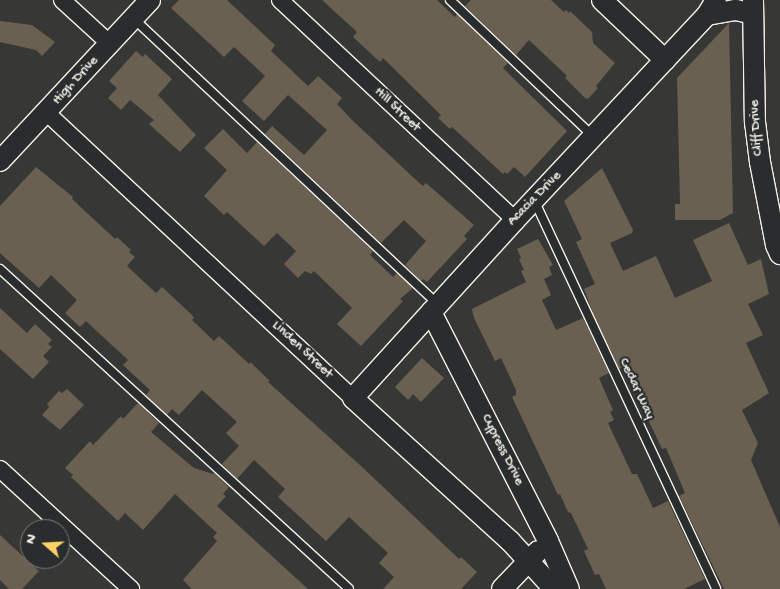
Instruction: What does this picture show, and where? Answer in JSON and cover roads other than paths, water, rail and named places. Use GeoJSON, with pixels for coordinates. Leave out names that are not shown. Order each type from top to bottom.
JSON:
{"type":"FeatureCollection","features":[{"type":"Feature","properties":{"kind":"street"},"geometry":{"type":"LineString","coordinates":[[62,0],[110,44]]}},
{"type":"Feature","properties":{"kind":"street","name":"High Drive"},"geometry":{"type":"LineString","coordinates":[[3,151],[48,112],[150,0]]}},
{"type":"Feature","properties":{"kind":"street","name":"Hill Street"},"geometry":{"type":"LineString","coordinates":[[280,0],[515,220]]}},
{"type":"Feature","properties":{"kind":"street"},"geometry":{"type":"LineString","coordinates":[[602,0],[665,60]]}},
{"type":"Feature","properties":{"kind":"street"},"geometry":{"type":"LineString","coordinates":[[712,8],[736,10],[750,5]]}},
{"type":"Feature","properties":{"kind":"street","name":"Cliff Drive"},"geometry":{"type":"LineString","coordinates":[[750,5],[755,122],[760,162],[776,244],[780,254]]}},
{"type":"Feature","properties":{"kind":"street","name":"Acacia Drive"},"geometry":{"type":"LineString","coordinates":[[353,398],[712,8]]}},
{"type":"Feature","properties":{"kind":"street","name":"Linden Street"},"geometry":{"type":"LineString","coordinates":[[48,112],[528,560],[554,589]]}},
{"type":"Feature","properties":{"kind":"street","name":"Cypress Drive"},"geometry":{"type":"LineString","coordinates":[[435,308],[548,541],[569,589]]}},
{"type":"Feature","properties":{"kind":"street"},"geometry":{"type":"LineString","coordinates":[[0,469],[131,589]]}},
{"type":"Feature","properties":{"kind":"street"},"geometry":{"type":"LineString","coordinates":[[502,589],[548,541]]}},
{"type":"Feature","properties":{"kind":"lane"},"geometry":{"type":"LineString","coordinates":[[450,0],[594,137]]}},
{"type":"Feature","properties":{"kind":"lane"},"geometry":{"type":"LineString","coordinates":[[133,18],[435,308]]}},
{"type":"Feature","properties":{"kind":"lane","name":"Cedar Way"},"geometry":{"type":"LineString","coordinates":[[534,201],[716,589]]}},
{"type":"Feature","properties":{"kind":"lane"},"geometry":{"type":"LineString","coordinates":[[0,269],[349,589]]}}]}
